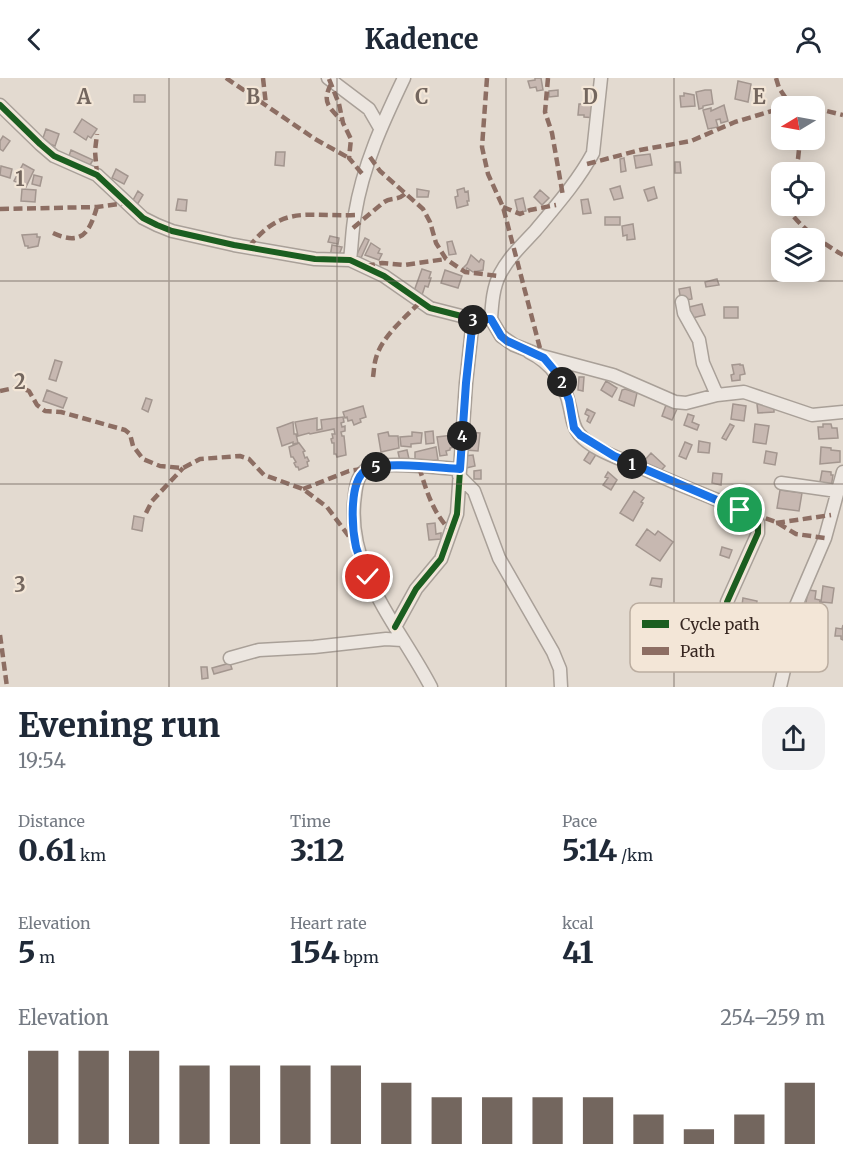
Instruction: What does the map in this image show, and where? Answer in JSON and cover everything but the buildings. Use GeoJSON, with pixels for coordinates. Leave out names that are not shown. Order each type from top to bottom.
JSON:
{"type":"FeatureCollection","features":[{"type":"Feature","properties":{"kind":"street"},"geometry":{"type":"LineString","coordinates":[[328,78],[369,109],[380,128]]}},
{"type":"Feature","properties":{"kind":"street"},"geometry":{"type":"LineString","coordinates":[[343,78],[353,97]]}},
{"type":"Feature","properties":{"kind":"street"},"geometry":{"type":"LineString","coordinates":[[350,260],[355,214],[362,180],[380,128],[404,78]]}},
{"type":"Feature","properties":{"kind":"street"},"geometry":{"type":"LineString","coordinates":[[601,78],[593,153],[556,205],[514,253],[499,276],[491,319],[501,336],[514,345],[544,358],[554,370],[569,400],[574,428],[593,445],[643,469],[753,514],[758,523],[758,533],[727,603]]}},
{"type":"Feature","properties":{"kind":"street"},"geometry":{"type":"LineString","coordinates":[[0,105],[54,156],[97,175],[143,218],[157,225],[172,231],[234,245],[315,258],[350,260],[384,276],[430,308],[473,319],[491,319]]}},
{"type":"Feature","properties":{"kind":"street"},"geometry":{"type":"LineString","coordinates":[[682,302],[684,313],[699,340],[704,363],[717,395]]}},
{"type":"Feature","properties":{"kind":"street"},"geometry":{"type":"LineString","coordinates":[[395,627],[416,589],[441,558],[457,514],[473,319]]}},
{"type":"Feature","properties":{"kind":"street"},"geometry":{"type":"LineString","coordinates":[[529,352],[613,375],[675,402],[686,403],[717,395],[744,392],[812,415],[843,412]]}},
{"type":"Feature","properties":{"kind":"street"},"geometry":{"type":"LineString","coordinates":[[431,687],[415,656],[402,640],[368,577],[357,547],[353,506],[356,482],[362,472],[370,468],[390,465],[460,472],[474,490],[499,558],[553,652],[560,669],[560,686]]}},
{"type":"Feature","properties":{"kind":"street"},"geometry":{"type":"LineString","coordinates":[[797,603],[819,553],[838,496],[843,472]]}},
{"type":"Feature","properties":{"kind":"street"},"geometry":{"type":"LineString","coordinates":[[781,483],[838,496]]}},
{"type":"Feature","properties":{"kind":"street"},"geometry":{"type":"LineString","coordinates":[[230,658],[258,650],[314,647],[386,639],[402,640]]}},
{"type":"Feature","properties":{"kind":"street"},"geometry":{"type":"LineString","coordinates":[[780,687],[784,672]]}},
{"type":"Feature","properties":{"kind":"marked path"},"geometry":{"type":"LineString","coordinates":[[226,78],[315,139],[349,158]]}},
{"type":"Feature","properties":{"kind":"marked path"},"geometry":{"type":"LineString","coordinates":[[263,78],[266,105]]}},
{"type":"Feature","properties":{"kind":"marked path"},"geometry":{"type":"LineString","coordinates":[[487,78],[482,147],[488,174],[503,207],[542,356]]}},
{"type":"Feature","properties":{"kind":"marked path"},"geometry":{"type":"LineString","coordinates":[[548,78],[545,112],[552,133],[563,196]]}},
{"type":"Feature","properties":{"kind":"marked path"},"geometry":{"type":"LineString","coordinates":[[776,78],[784,96]]}},
{"type":"Feature","properties":{"kind":"marked path"},"geometry":{"type":"LineString","coordinates":[[329,79],[339,104],[343,123],[351,139],[349,158],[364,176]]}},
{"type":"Feature","properties":{"kind":"marked path"},"geometry":{"type":"LineString","coordinates":[[331,84],[327,95],[328,104],[341,120]]}},
{"type":"Feature","properties":{"kind":"marked path"},"geometry":{"type":"LineString","coordinates":[[587,164],[640,150],[691,141],[735,122],[771,111]]}},
{"type":"Feature","properties":{"kind":"marked path"},"geometry":{"type":"LineString","coordinates":[[825,111],[843,115]]}},
{"type":"Feature","properties":{"kind":"marked path"},"geometry":{"type":"LineString","coordinates":[[97,134],[95,151],[97,175]]}},
{"type":"Feature","properties":{"kind":"marked path"},"geometry":{"type":"LineString","coordinates":[[797,162],[799,150]]}},
{"type":"Feature","properties":{"kind":"marked path"},"geometry":{"type":"LineString","coordinates":[[370,157],[380,171],[423,209],[430,222],[436,243],[446,259],[465,272],[499,276]]}},
{"type":"Feature","properties":{"kind":"marked path"},"geometry":{"type":"LineString","coordinates":[[353,228],[384,202],[406,193]]}},
{"type":"Feature","properties":{"kind":"marked path"},"geometry":{"type":"LineString","coordinates":[[0,209],[97,207],[126,203]]}},
{"type":"Feature","properties":{"kind":"marked path"},"geometry":{"type":"LineString","coordinates":[[503,207],[520,214],[556,205]]}},
{"type":"Feature","properties":{"kind":"marked path"},"geometry":{"type":"LineString","coordinates":[[53,233],[71,238],[83,235],[91,224],[97,207]]}},
{"type":"Feature","properties":{"kind":"marked path"},"geometry":{"type":"LineString","coordinates":[[249,247],[261,233],[285,219],[310,215],[355,215]]}},
{"type":"Feature","properties":{"kind":"marked path"},"geometry":{"type":"LineString","coordinates":[[793,216],[812,234],[843,255]]}},
{"type":"Feature","properties":{"kind":"marked path"},"geometry":{"type":"LineString","coordinates":[[366,266],[382,263],[404,265],[446,259]]}},
{"type":"Feature","properties":{"kind":"marked path"},"geometry":{"type":"LineString","coordinates":[[373,377],[376,358],[383,342],[420,302]]}},
{"type":"Feature","properties":{"kind":"marked path"},"geometry":{"type":"LineString","coordinates":[[0,391],[19,387],[29,391],[37,405],[45,411],[61,412],[125,430],[130,434],[133,446],[143,459],[160,466],[183,468],[200,459],[240,456],[249,459],[264,475],[303,489],[327,507],[357,547]]}},
{"type":"Feature","properties":{"kind":"marked path"},"geometry":{"type":"LineString","coordinates":[[419,467],[435,510],[452,532]]}},
{"type":"Feature","properties":{"kind":"marked path"},"geometry":{"type":"LineString","coordinates":[[146,513],[152,501],[183,468]]}},
{"type":"Feature","properties":{"kind":"marked path"},"geometry":{"type":"LineString","coordinates":[[303,489],[349,471],[370,468]]}},
{"type":"Feature","properties":{"kind":"marked path"},"geometry":{"type":"LineString","coordinates":[[753,514],[776,522],[796,534],[825,538]]}},
{"type":"Feature","properties":{"kind":"marked path"},"geometry":{"type":"LineString","coordinates":[[776,523],[831,515]]}},
{"type":"Feature","properties":{"kind":"marked path"},"geometry":{"type":"LineString","coordinates":[[0,635],[7,687]]}},
{"type":"Feature","properties":{"kind":"cycle path"},"geometry":{"type":"LineString","coordinates":[[0,105],[54,156],[97,175],[143,218],[157,225],[172,231],[234,245],[315,259],[350,260],[384,276],[430,308],[473,319],[457,514],[441,559],[416,589],[395,627]]}},
{"type":"Feature","properties":{"kind":"cycle path"},"geometry":{"type":"LineString","coordinates":[[529,352],[551,368],[561,382],[575,428],[590,443],[603,451],[753,514],[758,523],[758,533],[727,603]]}},
{"type":"Feature","properties":{"kind":"route"},"geometry":{"type":"LineString","coordinates":[[368,577],[357,547],[353,506],[356,482],[362,472],[370,468],[390,465],[460,469],[473,319],[491,319],[501,336],[507,341],[544,358],[562,382],[569,400],[574,428],[593,445],[740,510]]}}]}
